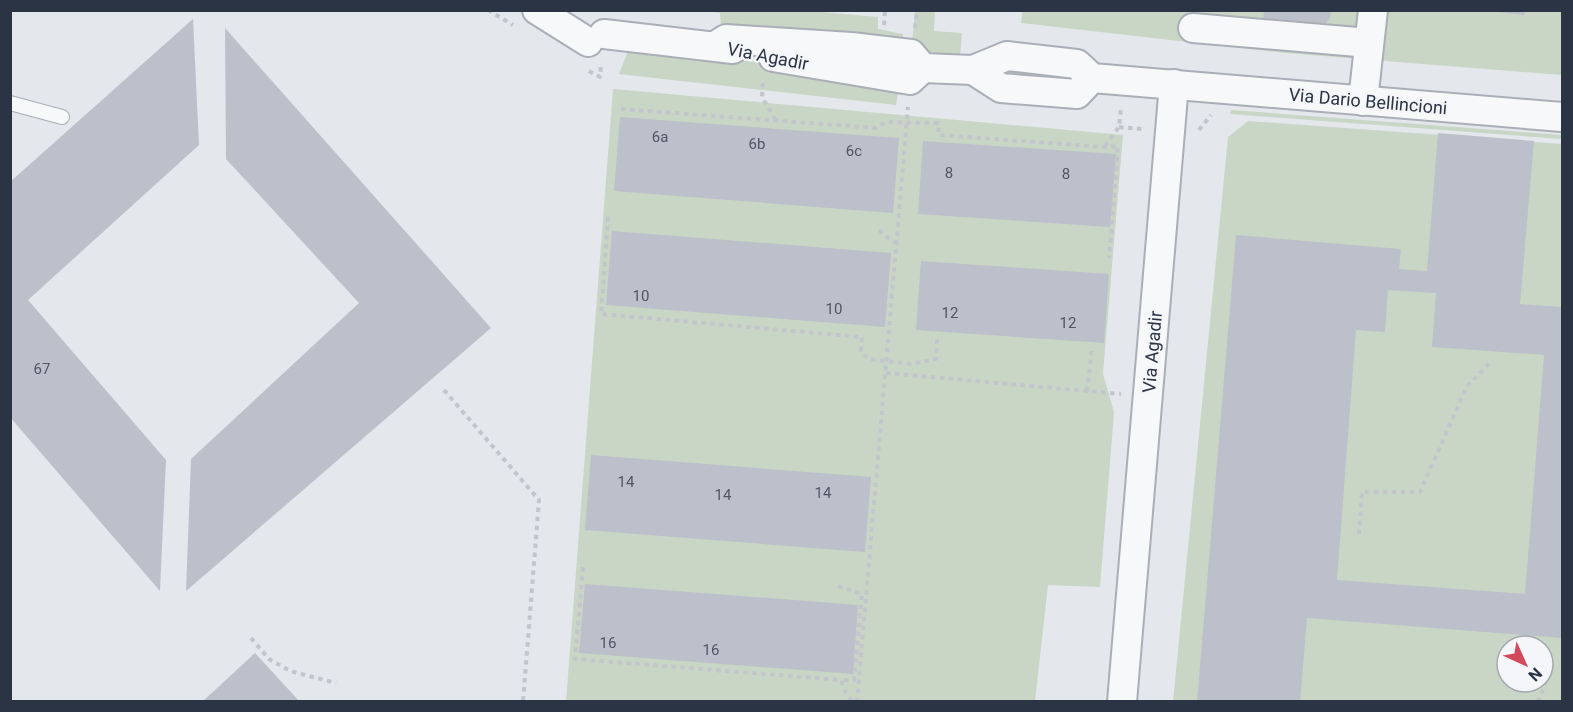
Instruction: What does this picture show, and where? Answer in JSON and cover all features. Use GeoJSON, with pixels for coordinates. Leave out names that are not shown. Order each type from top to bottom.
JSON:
{"type":"FeatureCollection","features":[{"type":"Feature","properties":{"kind":"street"},"geometry":{"type":"LineString","coordinates":[[1363,100],[1373,10]]}},
{"type":"Feature","properties":{"kind":"street","name":"Via Agadir"},"geometry":{"type":"LineString","coordinates":[[526,19],[596,38],[715,46],[887,77],[973,70],[1001,88],[1077,94],[1092,78],[1174,84],[1122,702]]}},
{"type":"Feature","properties":{"kind":"street"},"geometry":{"type":"LineString","coordinates":[[1192,28],[1369,43]]}},
{"type":"Feature","properties":{"kind":"street","name":"Via Dario Bellincioni"},"geometry":{"type":"LineString","coordinates":[[1174,84],[1563,117]]}},
{"type":"Feature","properties":{"kind":"lane"},"geometry":{"type":"LineString","coordinates":[[10,103],[62,117]]}},
{"type":"Feature","properties":{"kind":"path"},"geometry":{"type":"LineString","coordinates":[[488,10],[526,19]]}},
{"type":"Feature","properties":{"kind":"path"},"geometry":{"type":"LineString","coordinates":[[855,702],[907,123],[917,74]]}},
{"type":"Feature","properties":{"kind":"path"},"geometry":{"type":"LineString","coordinates":[[762,97],[776,121]]}},
{"type":"Feature","properties":{"kind":"path"},"geometry":{"type":"LineString","coordinates":[[621,109],[876,128],[886,122],[938,123],[939,135],[1104,147],[1118,146],[1109,258]]}},
{"type":"Feature","properties":{"kind":"path"},"geometry":{"type":"LineString","coordinates":[[1104,147],[1119,127],[1150,129]]}},
{"type":"Feature","properties":{"kind":"path"},"geometry":{"type":"LineString","coordinates":[[608,217],[601,314],[862,337],[861,351],[868,360],[911,364],[936,358],[937,338]]}},
{"type":"Feature","properties":{"kind":"path"},"geometry":{"type":"LineString","coordinates":[[879,230],[897,243]]}},
{"type":"Feature","properties":{"kind":"path"},"geometry":{"type":"LineString","coordinates":[[1087,391],[1092,348]]}},
{"type":"Feature","properties":{"kind":"path"},"geometry":{"type":"LineString","coordinates":[[1359,534],[1362,492],[1420,492],[1467,386],[1489,364]]}},
{"type":"Feature","properties":{"kind":"path"},"geometry":{"type":"LineString","coordinates":[[886,373],[1127,394]]}},
{"type":"Feature","properties":{"kind":"path"},"geometry":{"type":"LineString","coordinates":[[444,390],[539,500],[523,702]]}},
{"type":"Feature","properties":{"kind":"path"},"geometry":{"type":"LineString","coordinates":[[583,567],[575,659],[854,680],[862,594],[838,586]]}},
{"type":"Feature","properties":{"kind":"path"},"geometry":{"type":"LineString","coordinates":[[251,638],[269,659],[290,671],[336,683]]}},
{"type":"Feature","properties":{"kind":"path"},"geometry":{"type":"LineString","coordinates":[[841,680],[846,693],[855,702]]}},
{"type":"Feature","properties":{"kind":"green space"},"geometry":{"type":"Polygon","coordinates":[[[799,10],[878,17],[878,29],[903,34],[903,40],[721,26],[720,13],[703,11],[799,10]]]}},
{"type":"Feature","properties":{"kind":"green space"},"geometry":{"type":"Polygon","coordinates":[[[1023,10],[1562,11],[1562,75],[1286,53],[1021,23],[1023,10]]]}},
{"type":"Feature","properties":{"kind":"green space"},"geometry":{"type":"Polygon","coordinates":[[[915,11],[935,11],[934,31],[962,33],[960,58],[911,54],[915,11]]]}},
{"type":"Feature","properties":{"kind":"green space"},"geometry":{"type":"Polygon","coordinates":[[[628,51],[758,62],[899,87],[896,105],[619,74],[628,51]]]}},
{"type":"Feature","properties":{"kind":"green space"},"geometry":{"type":"Polygon","coordinates":[[[993,67],[1068,74],[1056,79],[994,77],[993,67]]]}},
{"type":"Feature","properties":{"kind":"green space"},"geometry":{"type":"Polygon","coordinates":[[[613,89],[1123,135],[1103,374],[1114,412],[1100,587],[1048,585],[1035,701],[566,702],[613,89]]]}},
{"type":"Feature","properties":{"kind":"green space"},"geometry":{"type":"Polygon","coordinates":[[[1231,110],[1562,135],[1562,139],[1230,114],[1231,110]]]}},
{"type":"Feature","properties":{"kind":"green space"},"geometry":{"type":"Polygon","coordinates":[[[1248,121],[1562,144],[1562,701],[1173,702],[1228,137],[1248,121]]]}},
{"type":"Feature","properties":{"kind":"building"},"geometry":{"type":"Polygon","coordinates":[[[1264,10],[1331,10],[1330,18],[1325,24],[1305,22],[1301,31],[1263,24],[1264,10]]]}},
{"type":"Feature","properties":{"kind":"building"},"geometry":{"type":"Polygon","coordinates":[[[1498,10],[1526,10],[1524,15],[1498,12],[1498,10]]]}},
{"type":"Feature","properties":{"kind":"building"},"geometry":{"type":"Polygon","coordinates":[[[193,19],[199,145],[28,300],[166,460],[160,591],[10,417],[10,182],[193,19]]]}},
{"type":"Feature","properties":{"kind":"building"},"geometry":{"type":"Polygon","coordinates":[[[225,28],[491,328],[186,591],[191,459],[359,303],[226,159],[225,28]]]}},
{"type":"Feature","properties":{"kind":"building"},"geometry":{"type":"Polygon","coordinates":[[[620,117],[899,138],[893,213],[614,191],[620,117]]]}},
{"type":"Feature","properties":{"kind":"building"},"geometry":{"type":"Polygon","coordinates":[[[1438,133],[1534,141],[1520,304],[1562,307],[1562,638],[1555,637],[1555,634],[1511,634],[1307,618],[1300,702],[1197,702],[1236,235],[1401,249],[1399,269],[1427,271],[1438,133]],[[1388,290],[1385,332],[1356,330],[1337,580],[1525,594],[1544,355],[1432,347],[1436,293],[1388,290]]]}},
{"type":"Feature","properties":{"kind":"building"},"geometry":{"type":"Polygon","coordinates":[[[923,141],[1116,154],[1110,227],[918,214],[923,141]]]}},
{"type":"Feature","properties":{"kind":"building"},"geometry":{"type":"Polygon","coordinates":[[[612,231],[891,253],[885,327],[606,305],[612,231]]]}},
{"type":"Feature","properties":{"kind":"building"},"geometry":{"type":"Polygon","coordinates":[[[921,261],[1109,274],[1104,343],[916,330],[921,261]]]}},
{"type":"Feature","properties":{"kind":"building"},"geometry":{"type":"Polygon","coordinates":[[[591,455],[871,477],[865,552],[585,530],[591,455]]]}},
{"type":"Feature","properties":{"kind":"building"},"geometry":{"type":"Polygon","coordinates":[[[585,584],[858,605],[853,674],[579,653],[585,584]]]}},
{"type":"Feature","properties":{"kind":"building"},"geometry":{"type":"Polygon","coordinates":[[[255,653],[300,702],[202,702],[255,653]]]}}]}
